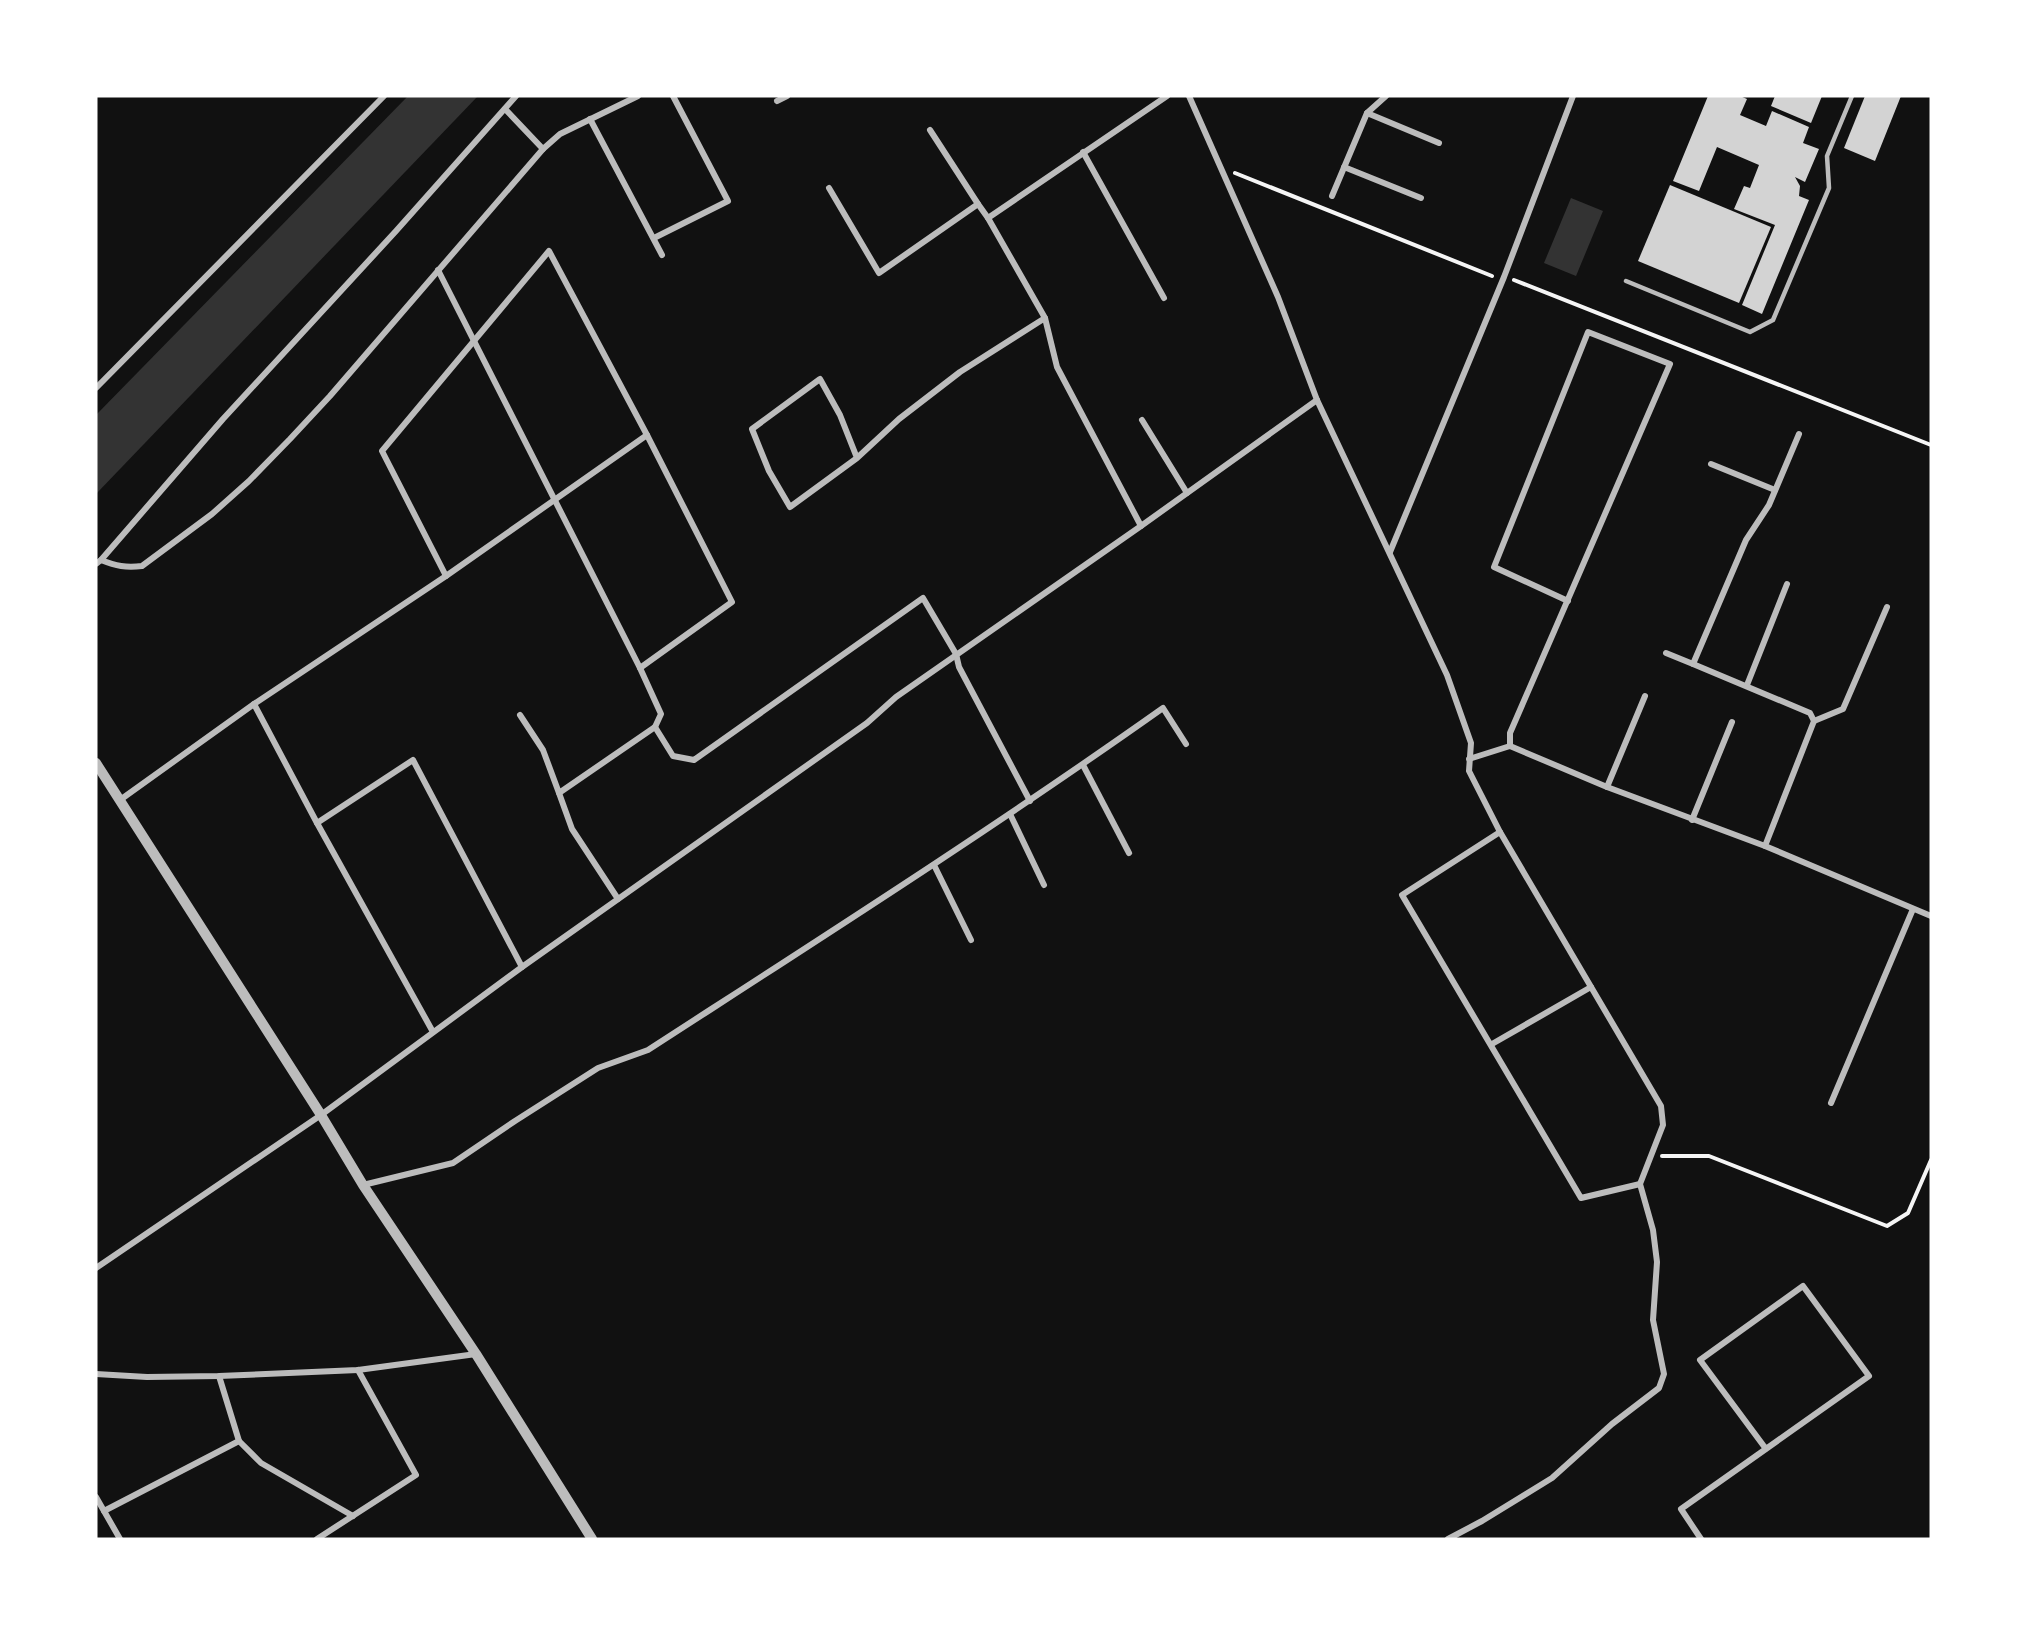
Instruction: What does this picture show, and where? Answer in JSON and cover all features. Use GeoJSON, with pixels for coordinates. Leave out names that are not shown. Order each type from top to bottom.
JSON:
{"type":"FeatureCollection","features":[{"type":"Feature","properties":{"kind":"street"},"geometry":{"type":"LineString","coordinates":[[96,388],[384,96]]}},
{"type":"Feature","properties":{"kind":"street"},"geometry":{"type":"LineString","coordinates":[[516,96],[396,231],[223,419],[98,562],[117,566],[142,566],[212,514],[249,481],[330,396],[543,148],[560,134],[638,96]]}},
{"type":"Feature","properties":{"kind":"street"},"geometry":{"type":"LineString","coordinates":[[654,238],[728,201],[673,96]]}},
{"type":"Feature","properties":{"kind":"street"},"geometry":{"type":"LineString","coordinates":[[777,101],[787,96]]}},
{"type":"Feature","properties":{"kind":"street"},"geometry":{"type":"LineString","coordinates":[[988,218],[1167,96]]}},
{"type":"Feature","properties":{"kind":"street"},"geometry":{"type":"LineString","coordinates":[[1190,96],[1278,297],[1317,400],[1447,675],[1471,743],[1468,771],[1500,832],[1661,1106],[1663,1125],[1640,1184],[1653,1230],[1657,1262],[1653,1320],[1664,1374],[1659,1388],[1612,1424],[1552,1478],[1448,1539]]}},
{"type":"Feature","properties":{"kind":"street"},"geometry":{"type":"LineString","coordinates":[[1332,196],[1367,113],[1386,96]]}},
{"type":"Feature","properties":{"kind":"street"},"geometry":{"type":"LineString","coordinates":[[1390,552],[1504,277],[1573,96]]}},
{"type":"Feature","properties":{"kind":"street"},"geometry":{"type":"LineString","coordinates":[[505,109],[543,148]]}},
{"type":"Feature","properties":{"kind":"street"},"geometry":{"type":"LineString","coordinates":[[1367,113],[1439,143]]}},
{"type":"Feature","properties":{"kind":"street"},"geometry":{"type":"LineString","coordinates":[[590,119],[662,255]]}},
{"type":"Feature","properties":{"kind":"street"},"geometry":{"type":"LineString","coordinates":[[930,130],[988,218],[1045,318],[1057,367],[1141,526]]}},
{"type":"Feature","properties":{"kind":"street"},"geometry":{"type":"LineString","coordinates":[[1083,152],[1164,298]]}},
{"type":"Feature","properties":{"kind":"street"},"geometry":{"type":"LineString","coordinates":[[1344,167],[1421,198]]}},
{"type":"Feature","properties":{"kind":"street"},"geometry":{"type":"LineString","coordinates":[[829,188],[879,273],[978,204]]}},
{"type":"Feature","properties":{"kind":"street"},"geometry":{"type":"LineString","coordinates":[[446,576],[382,450],[549,251],[647,435],[732,602],[640,668]]}},
{"type":"Feature","properties":{"kind":"street"},"geometry":{"type":"LineString","coordinates":[[438,270],[640,668],[661,714],[655,727],[559,793]]}},
{"type":"Feature","properties":{"kind":"street"},"geometry":{"type":"LineString","coordinates":[[857,458],[840,415],[820,379],[752,429],[769,471],[790,507],[857,458],[899,419],[960,372],[1045,318]]}},
{"type":"Feature","properties":{"kind":"street"},"geometry":{"type":"LineString","coordinates":[[1510,746],[1510,734],[1568,601],[1670,364],[1588,332],[1494,567],[1568,601]]}},
{"type":"Feature","properties":{"kind":"street"},"geometry":{"type":"LineString","coordinates":[[96,1268],[321,1115],[522,967],[867,723],[896,697],[1317,400]]}},
{"type":"Feature","properties":{"kind":"street"},"geometry":{"type":"LineString","coordinates":[[1142,420],[1188,493]]}},
{"type":"Feature","properties":{"kind":"street"},"geometry":{"type":"LineString","coordinates":[[1693,664],[1746,540],[1768,505],[1799,434]]}},
{"type":"Feature","properties":{"kind":"street"},"geometry":{"type":"LineString","coordinates":[[120,800],[254,704],[446,576],[554,498],[647,435]]}},
{"type":"Feature","properties":{"kind":"street"},"geometry":{"type":"LineString","coordinates":[[1711,464],[1775,490]]}},
{"type":"Feature","properties":{"kind":"street"},"geometry":{"type":"LineString","coordinates":[[1747,685],[1787,584]]}},
{"type":"Feature","properties":{"kind":"street"},"geometry":{"type":"LineString","coordinates":[[655,727],[673,756],[694,760],[922,598],[956,654],[959,667],[1030,801]]}},
{"type":"Feature","properties":{"kind":"street"},"geometry":{"type":"LineString","coordinates":[[1764,846],[1814,721],[1843,709],[1887,607]]}},
{"type":"Feature","properties":{"kind":"street"},"geometry":{"type":"LineString","coordinates":[[1666,652],[1810,713],[1814,721]]}},
{"type":"Feature","properties":{"kind":"street"},"geometry":{"type":"LineString","coordinates":[[1607,787],[1645,696]]}},
{"type":"Feature","properties":{"kind":"street"},"geometry":{"type":"LineString","coordinates":[[254,704],[433,1032]]}},
{"type":"Feature","properties":{"kind":"street"},"geometry":{"type":"LineString","coordinates":[[363,1185],[453,1163],[598,1068],[648,1050],[1011,814],[1163,708],[1186,744]]}},
{"type":"Feature","properties":{"kind":"street"},"geometry":{"type":"LineString","coordinates":[[520,715],[543,750],[572,829],[618,899]]}},
{"type":"Feature","properties":{"kind":"street"},"geometry":{"type":"LineString","coordinates":[[1692,820],[1732,722]]}},
{"type":"Feature","properties":{"kind":"street"},"geometry":{"type":"LineString","coordinates":[[1469,759],[1510,746],[1607,787],[1764,846],[1931,916]]}},
{"type":"Feature","properties":{"kind":"street"},"geometry":{"type":"LineString","coordinates":[[317,823],[413,760],[522,967]]}},
{"type":"Feature","properties":{"kind":"street"},"geometry":{"type":"LineString","coordinates":[[96,763],[321,1115],[363,1185],[476,1354],[592,1539]]}},
{"type":"Feature","properties":{"kind":"street"},"geometry":{"type":"LineString","coordinates":[[1083,765],[1129,853]]}},
{"type":"Feature","properties":{"kind":"street"},"geometry":{"type":"LineString","coordinates":[[1011,814],[1044,885]]}},
{"type":"Feature","properties":{"kind":"street"},"geometry":{"type":"LineString","coordinates":[[1500,832],[1402,895],[1581,1198],[1640,1184]]}},
{"type":"Feature","properties":{"kind":"street"},"geometry":{"type":"LineString","coordinates":[[934,865],[971,940]]}},
{"type":"Feature","properties":{"kind":"street"},"geometry":{"type":"LineString","coordinates":[[1831,1103],[1913,909]]}},
{"type":"Feature","properties":{"kind":"street"},"geometry":{"type":"LineString","coordinates":[[1492,1044],[1591,987]]}},
{"type":"Feature","properties":{"kind":"street"},"geometry":{"type":"LineString","coordinates":[[1701,1539],[1681,1509],[1766,1449],[1869,1376],[1803,1286],[1700,1360],[1766,1449]]}},
{"type":"Feature","properties":{"kind":"street"},"geometry":{"type":"LineString","coordinates":[[96,1374],[147,1377],[219,1376],[358,1370],[476,1354]]}},
{"type":"Feature","properties":{"kind":"street"},"geometry":{"type":"LineString","coordinates":[[317,1539],[416,1475],[358,1370]]}},
{"type":"Feature","properties":{"kind":"street"},"geometry":{"type":"LineString","coordinates":[[219,1376],[239,1441],[261,1463],[353,1516]]}},
{"type":"Feature","properties":{"kind":"street"},"geometry":{"type":"LineString","coordinates":[[104,1511],[239,1441]]}},
{"type":"Feature","properties":{"kind":"street"},"geometry":{"type":"LineString","coordinates":[[96,1497],[120,1539]]}},
{"type":"Feature","properties":{"kind":"lane"},"geometry":{"type":"LineString","coordinates":[[1626,281],[1750,332],[1773,320],[1829,188],[1827,156],[1852,96]]}},
{"type":"Feature","properties":{"kind":"path"},"geometry":{"type":"LineString","coordinates":[[1220,167],[1498,279],[1504,277],[1931,445]]}},
{"type":"Feature","properties":{"kind":"path"},"geometry":{"type":"LineString","coordinates":[[1650,1156],[1709,1156],[1887,1226],[1908,1213],[1931,1160]]}},
{"type":"Feature","properties":{"kind":"shaded area"},"geometry":{"type":"Polygon","coordinates":[[[408,96],[478,96],[96,494],[96,415],[408,96]]]}},
{"type":"Feature","properties":{"kind":"shaded area"},"geometry":{"type":"Polygon","coordinates":[[[1571,198],[1603,211],[1576,276],[1544,263],[1571,198]]]}},
{"type":"Feature","properties":{"kind":"building"},"geometry":{"type":"Polygon","coordinates":[[[1708,96],[1740,96],[1747,99],[1740,115],[1766,126],[1772,111],[1809,127],[1803,143],[1819,149],[1805,182],[1795,177],[1800,186],[1799,196],[1809,200],[1762,314],[1742,305],[1775,225],[1734,209],[1744,186],[1750,188],[1759,165],[1717,147],[1699,191],[1673,181],[1708,96]]]}},
{"type":"Feature","properties":{"kind":"building"},"geometry":{"type":"Polygon","coordinates":[[[1775,96],[1822,96],[1811,123],[1771,106],[1775,96]]]}},
{"type":"Feature","properties":{"kind":"building"},"geometry":{"type":"Polygon","coordinates":[[[1865,96],[1901,96],[1875,161],[1844,148],[1865,96]]]}},
{"type":"Feature","properties":{"kind":"building"},"geometry":{"type":"Polygon","coordinates":[[[1670,185],[1771,227],[1739,303],[1638,261],[1670,185]]]}}]}
